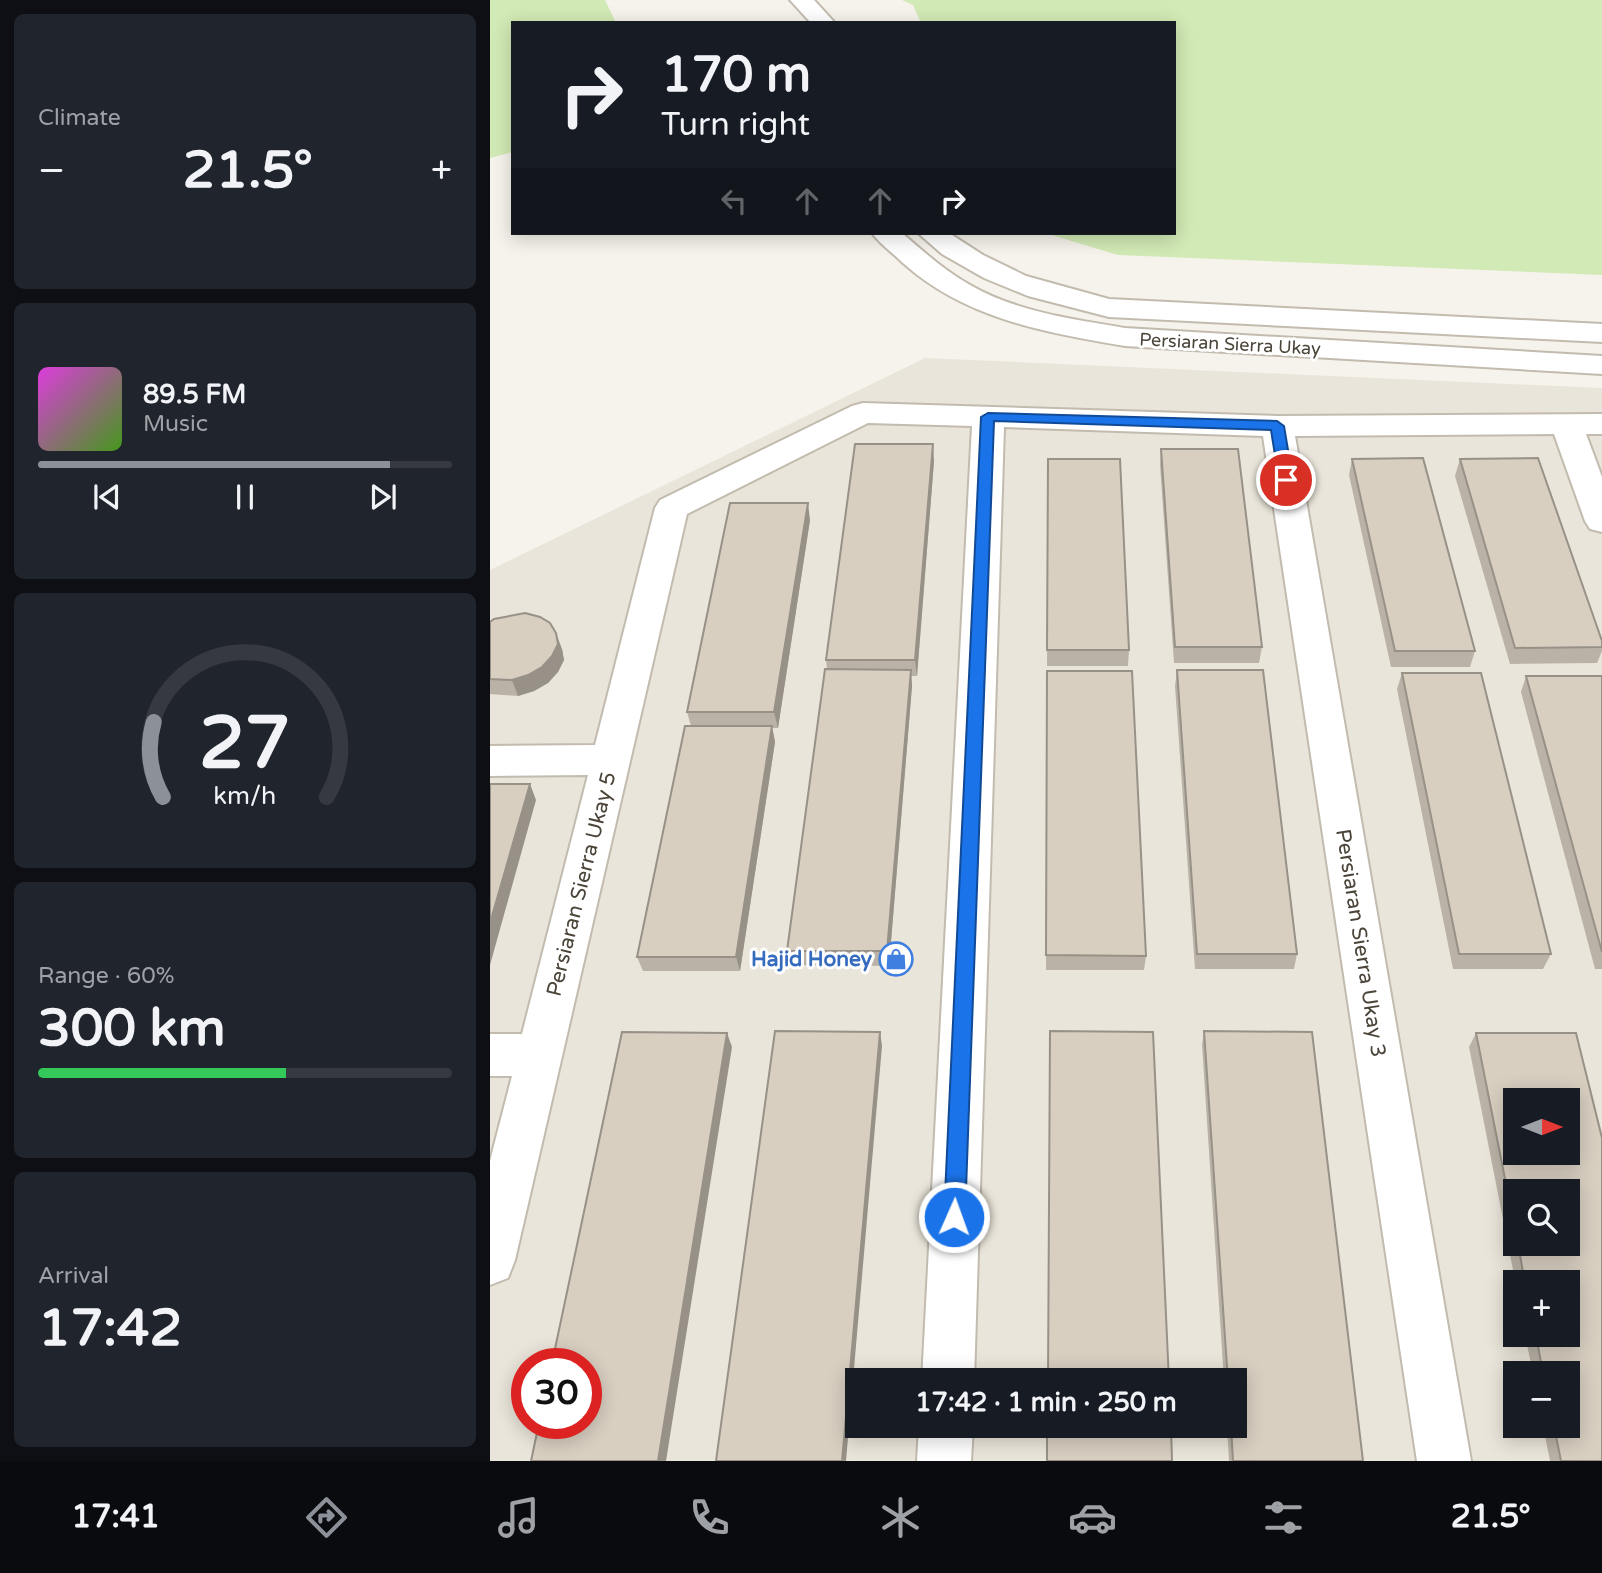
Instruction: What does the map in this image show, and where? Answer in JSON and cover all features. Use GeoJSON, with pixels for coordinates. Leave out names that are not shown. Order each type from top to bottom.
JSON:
{"type":"FeatureCollection","features":[{"type":"Feature","properties":{"kind":"street"},"geometry":{"type":"LineString","coordinates":[[801,0],[822,21]]}},
{"type":"Feature","properties":{"kind":"street","name":"Persiaran Sierra Ukay"},"geometry":{"type":"LineString","coordinates":[[888,235],[940,279],[984,304],[1038,321],[1085,330],[1125,337],[1602,365]]}},
{"type":"Feature","properties":{"kind":"street","name":"Persiaran Sierra Ukay"},"geometry":{"type":"LineString","coordinates":[[934,235],[951,249],[1008,280],[1057,297],[1110,308],[1602,333]]}},
{"type":"Feature","properties":{"kind":"street","name":"Persiaran Sierra Ukay 5"},"geometry":{"type":"LineString","coordinates":[[490,1260],[672,508],[863,413],[988,417]]}},
{"type":"Feature","properties":{"kind":"street"},"geometry":{"type":"LineString","coordinates":[[949,1368],[988,417],[1277,426],[1602,424]]}},
{"type":"Feature","properties":{"kind":"street"},"geometry":{"type":"LineString","coordinates":[[1566,424],[1602,521]]}},
{"type":"Feature","properties":{"kind":"street","name":"Persiaran Sierra Ukay 3"},"geometry":{"type":"LineString","coordinates":[[1277,426],[1444,1461]]}},
{"type":"Feature","properties":{"kind":"street"},"geometry":{"type":"LineString","coordinates":[[490,761],[611,761]]}},
{"type":"Feature","properties":{"kind":"street"},"geometry":{"type":"LineString","coordinates":[[490,1055],[540,1055]]}},
{"type":"Feature","properties":{"kind":"street"},"geometry":{"type":"LineString","coordinates":[[944,1461],[945,1438]]}},
{"type":"Feature","properties":{"kind":"shaded area"},"geometry":{"type":"Polygon","coordinates":[[[925,358],[1602,388],[1602,1461],[490,1461],[490,570],[925,358]]]}},
{"type":"Feature","properties":{"kind":"green space"},"geometry":{"type":"Polygon","coordinates":[[[490,0],[605,0],[615,21],[511,21],[511,153],[490,158],[490,0]]]}},
{"type":"Feature","properties":{"kind":"green space"},"geometry":{"type":"Polygon","coordinates":[[[902,0],[1602,0],[1602,275],[1118,255],[1052,235],[1176,235],[1176,21],[920,21],[913,5],[902,0]]]}},
{"type":"Feature","properties":{"kind":"building"},"geometry":{"type":"Polygon","coordinates":[[[855,444],[933,444],[915,660],[826,660],[855,444]]]}},
{"type":"Feature","properties":{"kind":"building"},"geometry":{"type":"Polygon","coordinates":[[[1161,449],[1238,449],[1262,647],[1175,647],[1161,449]]]}},
{"type":"Feature","properties":{"kind":"building"},"geometry":{"type":"Polygon","coordinates":[[[1423,458],[1475,651],[1395,651],[1352,459],[1423,458]]]}},
{"type":"Feature","properties":{"kind":"building"},"geometry":{"type":"Polygon","coordinates":[[[1538,458],[1602,647],[1515,648],[1460,459],[1538,458]]]}},
{"type":"Feature","properties":{"kind":"building"},"geometry":{"type":"Polygon","coordinates":[[[1048,459],[1120,459],[1129,650],[1047,650],[1048,459]]]}},
{"type":"Feature","properties":{"kind":"building"},"geometry":{"type":"Polygon","coordinates":[[[730,503],[808,503],[774,712],[687,712],[730,503]]]}},
{"type":"Feature","properties":{"kind":"building"},"geometry":{"type":"Polygon","coordinates":[[[525,613],[550,623],[558,644],[552,656],[542,667],[528,675],[512,680],[490,679],[490,622],[525,613]]]}},
{"type":"Feature","properties":{"kind":"building"},"geometry":{"type":"Polygon","coordinates":[[[825,669],[911,670],[887,951],[787,951],[825,669]]]}},
{"type":"Feature","properties":{"kind":"building"},"geometry":{"type":"Polygon","coordinates":[[[1177,670],[1263,670],[1297,954],[1197,954],[1177,670]]]}},
{"type":"Feature","properties":{"kind":"building"},"geometry":{"type":"Polygon","coordinates":[[[1047,671],[1132,671],[1146,956],[1046,955],[1047,671]]]}},
{"type":"Feature","properties":{"kind":"building"},"geometry":{"type":"Polygon","coordinates":[[[1402,673],[1481,673],[1551,954],[1459,954],[1402,673]]]}},
{"type":"Feature","properties":{"kind":"building"},"geometry":{"type":"Polygon","coordinates":[[[1526,676],[1602,676],[1602,952],[1526,676]]]}},
{"type":"Feature","properties":{"kind":"building"},"geometry":{"type":"Polygon","coordinates":[[[685,726],[772,726],[736,957],[637,957],[685,726]]]}},
{"type":"Feature","properties":{"kind":"building"},"geometry":{"type":"Polygon","coordinates":[[[490,784],[530,784],[490,923],[490,784]]]}},
{"type":"Feature","properties":{"kind":"building"},"geometry":{"type":"Polygon","coordinates":[[[775,1031],[880,1032],[850,1368],[845,1368],[842,1461],[716,1461],[775,1031]]]}},
{"type":"Feature","properties":{"kind":"building"},"geometry":{"type":"Polygon","coordinates":[[[1050,1031],[1153,1032],[1168,1368],[1048,1368],[1050,1031]]]}},
{"type":"Feature","properties":{"kind":"building"},"geometry":{"type":"Polygon","coordinates":[[[1204,1031],[1312,1032],[1363,1461],[1233,1461],[1232,1438],[1247,1438],[1247,1368],[1227,1368],[1204,1031]]]}},
{"type":"Feature","properties":{"kind":"building"},"geometry":{"type":"Polygon","coordinates":[[[622,1032],[727,1033],[658,1461],[531,1461],[536,1439],[602,1439],[602,1348],[555,1348],[622,1032]]]}},
{"type":"Feature","properties":{"kind":"building"},"geometry":{"type":"Polygon","coordinates":[[[1476,1033],[1576,1033],[1602,1138],[1602,1461],[1561,1461],[1556,1438],[1580,1438],[1580,1361],[1541,1361],[1538,1347],[1580,1347],[1580,1270],[1523,1270],[1520,1256],[1580,1256],[1580,1179],[1505,1179],[1476,1033]]]}},
{"type":"Feature","properties":{"kind":"building"},"geometry":{"type":"Polygon","coordinates":[[[1047,1438],[1171,1438],[1172,1461],[1047,1461],[1047,1438]]]}},
{"type":"Feature","properties":{"kind":"place","name":"Hajid Honey"},"geometry":{"type":"Point","coordinates":[896,959]}},
{"type":"Feature","properties":{"kind":"route"},"geometry":{"type":"LineString","coordinates":[[954,1217],[988,417],[1277,426],[1286,480]]}}]}
